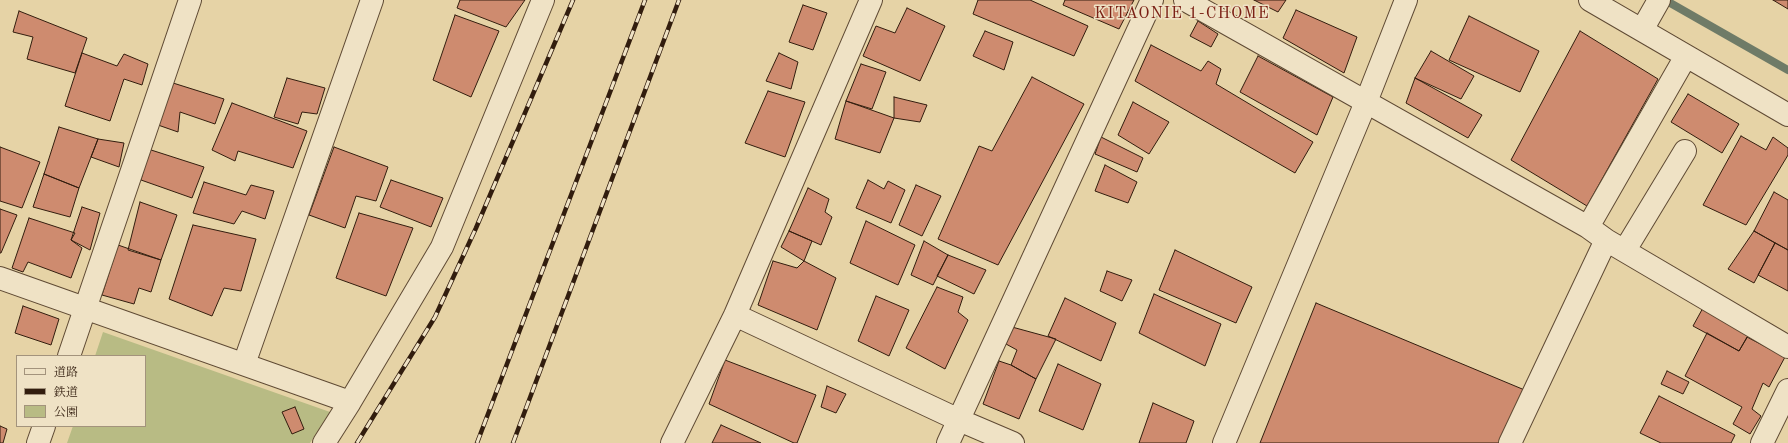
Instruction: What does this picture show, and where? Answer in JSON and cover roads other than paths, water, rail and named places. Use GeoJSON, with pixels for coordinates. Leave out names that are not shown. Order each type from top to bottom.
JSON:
{"type":"FeatureCollection","features":[{"type":"Feature","properties":{"kind":"street"},"geometry":{"type":"LineString","coordinates":[[69,355],[190,0]]}},
{"type":"Feature","properties":{"kind":"street"},"geometry":{"type":"LineString","coordinates":[[244,364],[372,0]]}},
{"type":"Feature","properties":{"kind":"street"},"geometry":{"type":"LineString","coordinates":[[324,443],[442,247],[543,0]]}},
{"type":"Feature","properties":{"kind":"street"},"geometry":{"type":"LineString","coordinates":[[672,443],[735,315],[871,0]]}},
{"type":"Feature","properties":{"kind":"street"},"geometry":{"type":"LineString","coordinates":[[948,443],[1152,0]]}},
{"type":"Feature","properties":{"kind":"street"},"geometry":{"type":"LineString","coordinates":[[1185,0],[1588,227],[1606,240],[1788,347]]}},
{"type":"Feature","properties":{"kind":"street"},"geometry":{"type":"LineString","coordinates":[[1224,443],[1366,102],[1406,0]]}},
{"type":"Feature","properties":{"kind":"street"},"geometry":{"type":"LineString","coordinates":[[1590,0],[1788,115]]}},
{"type":"Feature","properties":{"kind":"street"},"geometry":{"type":"LineString","coordinates":[[1642,30],[1659,0]]}},
{"type":"Feature","properties":{"kind":"street"},"geometry":{"type":"LineString","coordinates":[[1588,227],[1686,56]]}},
{"type":"Feature","properties":{"kind":"street"},"geometry":{"type":"LineString","coordinates":[[1625,250],[1686,151]]}},
{"type":"Feature","properties":{"kind":"street"},"geometry":{"type":"LineString","coordinates":[[1510,443],[1606,240]]}},
{"type":"Feature","properties":{"kind":"street"},"geometry":{"type":"LineString","coordinates":[[0,278],[86,307],[350,402]]}},
{"type":"Feature","properties":{"kind":"street"},"geometry":{"type":"LineString","coordinates":[[735,315],[959,420],[1013,443]]}},
{"type":"Feature","properties":{"kind":"street"},"geometry":{"type":"LineString","coordinates":[[1762,443],[1788,390]]}},
{"type":"Feature","properties":{"kind":"street"},"geometry":{"type":"LineString","coordinates":[[38,443],[44,427]]}},
{"type":"Feature","properties":{"kind":"waterway"},"geometry":{"type":"LineString","coordinates":[[1665,0],[1788,70]]}},
{"type":"Feature","properties":{"kind":"railway"},"geometry":{"type":"LineString","coordinates":[[357,443],[435,317],[476,228],[573,0]]}},
{"type":"Feature","properties":{"kind":"railway"},"geometry":{"type":"LineString","coordinates":[[477,443],[645,0]]}},
{"type":"Feature","properties":{"kind":"railway"},"geometry":{"type":"LineString","coordinates":[[513,443],[679,0]]}},
{"type":"Feature","properties":{"kind":"district","name":"KITAONIE 1-CHOME"},"geometry":{"type":"Point","coordinates":[1182,14]}}]}
